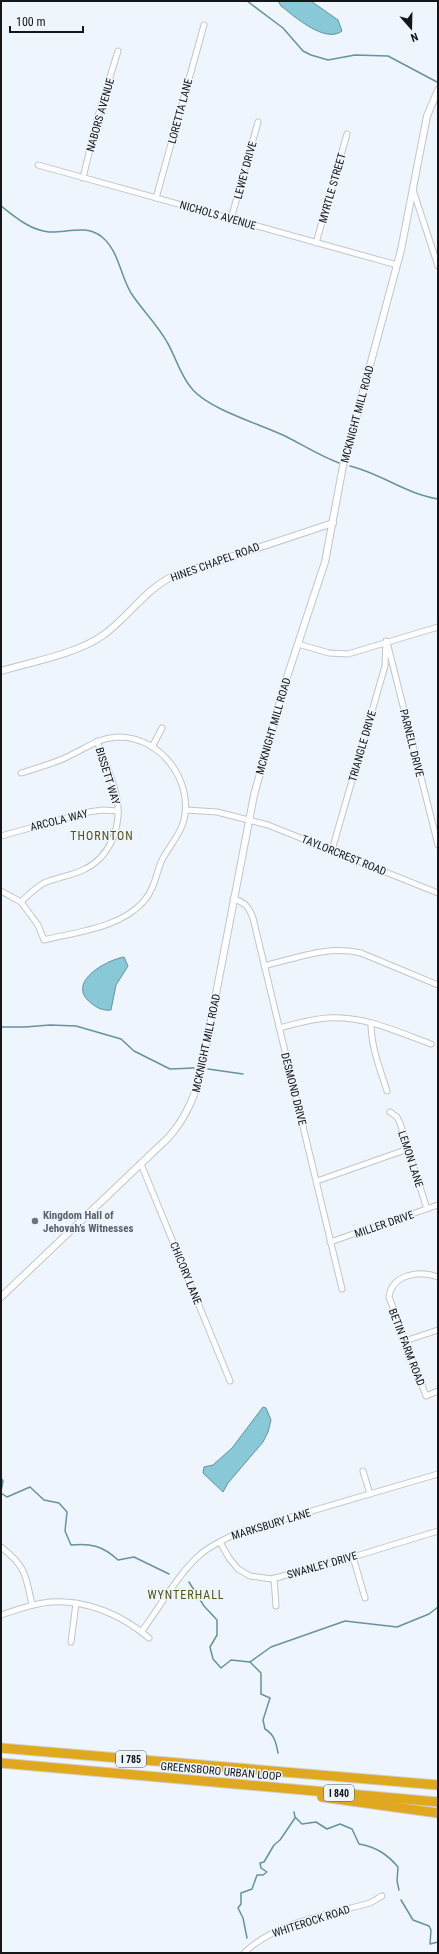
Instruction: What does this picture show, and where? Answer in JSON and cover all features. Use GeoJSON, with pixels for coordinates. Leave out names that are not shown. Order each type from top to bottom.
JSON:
{"type":"FeatureCollection","features":[{"type":"Feature","properties":{"kind":"highway","name":"GREENSBORO URBAN LOOP"},"geometry":{"type":"LineString","coordinates":[[1,1748],[438,1785]]}},
{"type":"Feature","properties":{"kind":"highway","name":"GREENSBORO URBAN LOOP"},"geometry":{"type":"LineString","coordinates":[[1,1763],[438,1802]]}},
{"type":"Feature","properties":{"kind":"highway"},"geometry":{"type":"LineString","coordinates":[[240,1784],[438,1813]]}},
{"type":"Feature","properties":{"kind":"street","name":"LORETTA LANE"},"geometry":{"type":"LineString","coordinates":[[156,198],[204,25]]}},
{"type":"Feature","properties":{"kind":"street","name":"NABORS AVENUE"},"geometry":{"type":"LineString","coordinates":[[83,178],[97,119],[118,52]]}},
{"type":"Feature","properties":{"kind":"street","name":"MCKNIGHT MILL ROAD"},"geometry":{"type":"LineString","coordinates":[[1,1297],[169,1137],[183,1119],[193,1100],[202,1068],[249,819],[266,751],[298,644],[325,562],[349,444],[397,265],[414,190],[428,116],[438,90]]}},
{"type":"Feature","properties":{"kind":"street","name":"LEWEY DRIVE"},"geometry":{"type":"LineString","coordinates":[[231,219],[258,122]]}},
{"type":"Feature","properties":{"kind":"street","name":"MYRTLE STREET"},"geometry":{"type":"LineString","coordinates":[[316,243],[347,134]]}},
{"type":"Feature","properties":{"kind":"street","name":"NICHOLS AVENUE"},"geometry":{"type":"LineString","coordinates":[[38,165],[397,265]]}},
{"type":"Feature","properties":{"kind":"street"},"geometry":{"type":"LineString","coordinates":[[414,190],[438,266]]}},
{"type":"Feature","properties":{"kind":"street","name":"HINES CHAPEL ROAD"},"geometry":{"type":"LineString","coordinates":[[1,671],[75,650],[94,641],[110,630],[154,587],[173,576],[333,523]]}},
{"type":"Feature","properties":{"kind":"street"},"geometry":{"type":"LineString","coordinates":[[298,644],[329,653],[342,654],[355,652],[386,641],[438,627]]}},
{"type":"Feature","properties":{"kind":"street","name":"PARNELL DRIVE"},"geometry":{"type":"LineString","coordinates":[[386,641],[438,845]]}},
{"type":"Feature","properties":{"kind":"street","name":"TRIANGLE DRIVE"},"geometry":{"type":"LineString","coordinates":[[332,850],[385,666],[386,641]]}},
{"type":"Feature","properties":{"kind":"street"},"geometry":{"type":"LineString","coordinates":[[152,747],[162,728]]}},
{"type":"Feature","properties":{"kind":"street"},"geometry":{"type":"LineString","coordinates":[[1,891],[21,902],[38,925],[44,940],[107,924],[133,911],[144,901],[151,891],[165,855],[180,833],[186,810],[184,790],[177,772],[168,760],[152,747],[137,740],[120,737],[98,741],[61,760],[21,772]]}},
{"type":"Feature","properties":{"kind":"street","name":"BISSETT WAY"},"geometry":{"type":"LineString","coordinates":[[21,902],[35,889],[45,883],[86,869],[102,857],[110,844],[116,829],[118,811],[117,798],[98,741]]}},
{"type":"Feature","properties":{"kind":"street","name":"ARCOLA WAY"},"geometry":{"type":"LineString","coordinates":[[1,836],[88,812],[103,810],[118,811]]}},
{"type":"Feature","properties":{"kind":"street","name":"TAYLORCREST ROAD"},"geometry":{"type":"LineString","coordinates":[[186,810],[217,812],[249,819],[332,850],[438,893]]}},
{"type":"Feature","properties":{"kind":"street","name":"DESMOND DRIVE"},"geometry":{"type":"LineString","coordinates":[[233,899],[243,902],[250,909],[342,1289]]}},
{"type":"Feature","properties":{"kind":"street"},"geometry":{"type":"LineString","coordinates":[[264,966],[324,951],[349,950],[362,953],[438,985]]}},
{"type":"Feature","properties":{"kind":"street"},"geometry":{"type":"LineString","coordinates":[[279,1028],[327,1018],[352,1019],[371,1023],[431,1044]]}},
{"type":"Feature","properties":{"kind":"street"},"geometry":{"type":"LineString","coordinates":[[371,1023],[371,1034],[376,1058],[387,1090]]}},
{"type":"Feature","properties":{"kind":"street","name":"LEMON LANE"},"geometry":{"type":"LineString","coordinates":[[390,1112],[397,1117],[428,1209]]}},
{"type":"Feature","properties":{"kind":"street"},"geometry":{"type":"LineString","coordinates":[[316,1181],[408,1149]]}},
{"type":"Feature","properties":{"kind":"street","name":"CHICORY LANE"},"geometry":{"type":"LineString","coordinates":[[141,1164],[230,1382]]}},
{"type":"Feature","properties":{"kind":"street","name":"MILLER DRIVE"},"geometry":{"type":"LineString","coordinates":[[330,1242],[438,1206]]}},
{"type":"Feature","properties":{"kind":"street","name":"BETIN FARM ROAD"},"geometry":{"type":"LineString","coordinates":[[438,1277],[424,1273],[401,1278],[391,1288],[390,1301],[426,1396],[438,1391]]}},
{"type":"Feature","properties":{"kind":"street"},"geometry":{"type":"LineString","coordinates":[[405,1341],[438,1330]]}},
{"type":"Feature","properties":{"kind":"street"},"geometry":{"type":"LineString","coordinates":[[363,1471],[370,1494]]}},
{"type":"Feature","properties":{"kind":"street","name":"MARKSBURY LANE"},"geometry":{"type":"LineString","coordinates":[[142,1631],[186,1570],[202,1553],[220,1542],[240,1532],[438,1474]]}},
{"type":"Feature","properties":{"kind":"street","name":"SWANLEY DRIVE"},"geometry":{"type":"LineString","coordinates":[[220,1542],[229,1558],[238,1569],[250,1576],[274,1578],[353,1557],[438,1531]]}},
{"type":"Feature","properties":{"kind":"street"},"geometry":{"type":"LineString","coordinates":[[1,1547],[21,1565],[28,1585],[32,1605]]}},
{"type":"Feature","properties":{"kind":"street"},"geometry":{"type":"LineString","coordinates":[[353,1557],[365,1598]]}},
{"type":"Feature","properties":{"kind":"street"},"geometry":{"type":"LineString","coordinates":[[274,1578],[276,1606]]}},
{"type":"Feature","properties":{"kind":"street"},"geometry":{"type":"LineString","coordinates":[[1,1615],[32,1605],[51,1602],[76,1603],[94,1607],[119,1616],[142,1631],[149,1638]]}},
{"type":"Feature","properties":{"kind":"street"},"geometry":{"type":"LineString","coordinates":[[70,1642],[76,1603]]}},
{"type":"Feature","properties":{"kind":"street","name":"WHITEROCK ROAD"},"geometry":{"type":"LineString","coordinates":[[244,1953],[258,1941],[276,1931],[370,1903],[382,1896]]}},
{"type":"Feature","properties":{"kind":"water"},"geometry":{"type":"Polygon","coordinates":[[[278,1],[311,1],[338,20],[342,31],[335,34],[327,34],[310,27],[281,6],[278,1]]]}},
{"type":"Feature","properties":{"kind":"water"},"geometry":{"type":"Polygon","coordinates":[[[124,957],[128,966],[116,985],[111,1010],[103,1010],[98,1008],[84,995],[83,988],[85,980],[99,968],[116,959],[124,957]]]}},
{"type":"Feature","properties":{"kind":"water"},"geometry":{"type":"Polygon","coordinates":[[[263,1407],[266,1408],[271,1420],[268,1432],[263,1442],[228,1483],[223,1492],[203,1473],[204,1467],[213,1465],[232,1448],[263,1407]]]}},
{"type":"Feature","properties":{"kind":"waterway"},"geometry":{"type":"LineString","coordinates":[[247,1],[283,28],[303,51],[311,55],[328,60],[355,55],[388,56],[437,82]]}},
{"type":"Feature","properties":{"kind":"waterway"},"geometry":{"type":"LineString","coordinates":[[1,206],[35,229],[49,232],[83,230],[96,233],[102,237],[108,243],[116,256],[131,293],[163,335],[181,373],[193,390],[211,404],[236,416],[275,431],[318,454],[339,463]]}},
{"type":"Feature","properties":{"kind":"waterway"},"geometry":{"type":"LineString","coordinates":[[350,466],[372,473],[415,493],[438,499]]}},
{"type":"Feature","properties":{"kind":"waterway"},"geometry":{"type":"LineString","coordinates":[[1,1027],[50,1025],[76,1026],[121,1039],[134,1051],[170,1069],[194,1068]]}},
{"type":"Feature","properties":{"kind":"waterway"},"geometry":{"type":"LineString","coordinates":[[208,1069],[243,1074]]}},
{"type":"Feature","properties":{"kind":"waterway"},"geometry":{"type":"LineString","coordinates":[[1,1478],[3,1481],[1,1491]]}},
{"type":"Feature","properties":{"kind":"waterway"},"geometry":{"type":"LineString","coordinates":[[1,1493],[7,1497],[30,1487],[44,1500],[59,1503],[67,1512],[65,1531],[71,1545],[96,1546],[107,1551],[118,1560],[134,1557],[169,1574]]}},
{"type":"Feature","properties":{"kind":"waterway"},"geometry":{"type":"LineString","coordinates":[[189,1582],[204,1606],[217,1620],[217,1635],[210,1647],[213,1659],[221,1668],[231,1660],[250,1662],[271,1647],[345,1621],[397,1627],[429,1614],[438,1607]]}},
{"type":"Feature","properties":{"kind":"waterway"},"geometry":{"type":"LineString","coordinates":[[250,1662],[261,1673],[261,1694],[270,1698],[263,1720],[265,1729],[271,1734],[277,1746],[278,1753]]}},
{"type":"Feature","properties":{"kind":"waterway"},"geometry":{"type":"LineString","coordinates":[[294,1812],[295,1817],[302,1824],[316,1822],[327,1829],[340,1824],[352,1829],[359,1844],[371,1847],[381,1852],[390,1858],[398,1867],[397,1881],[399,1890]]}},
{"type":"Feature","properties":{"kind":"waterway"},"geometry":{"type":"LineString","coordinates":[[247,1938],[243,1918],[238,1908],[241,1904],[241,1893],[252,1889],[257,1875],[263,1875],[267,1872],[261,1868],[260,1863],[264,1862],[274,1845],[280,1840],[295,1818]]}},
{"type":"Feature","properties":{"kind":"waterway"},"geometry":{"type":"LineString","coordinates":[[401,1900],[413,1920],[429,1926],[431,1930],[430,1944],[438,1942]]}},
{"type":"Feature","properties":{"kind":"place","name":"Kingdom Hall of Jehovah’s Witnesses"},"geometry":{"type":"Point","coordinates":[35,1221]}},
{"type":"Feature","properties":{"kind":"district","name":"THORNTON"},"geometry":{"type":"Point","coordinates":[102,836]}},
{"type":"Feature","properties":{"kind":"district","name":"WYNTERHALL"},"geometry":{"type":"Point","coordinates":[186,1595]}}]}
